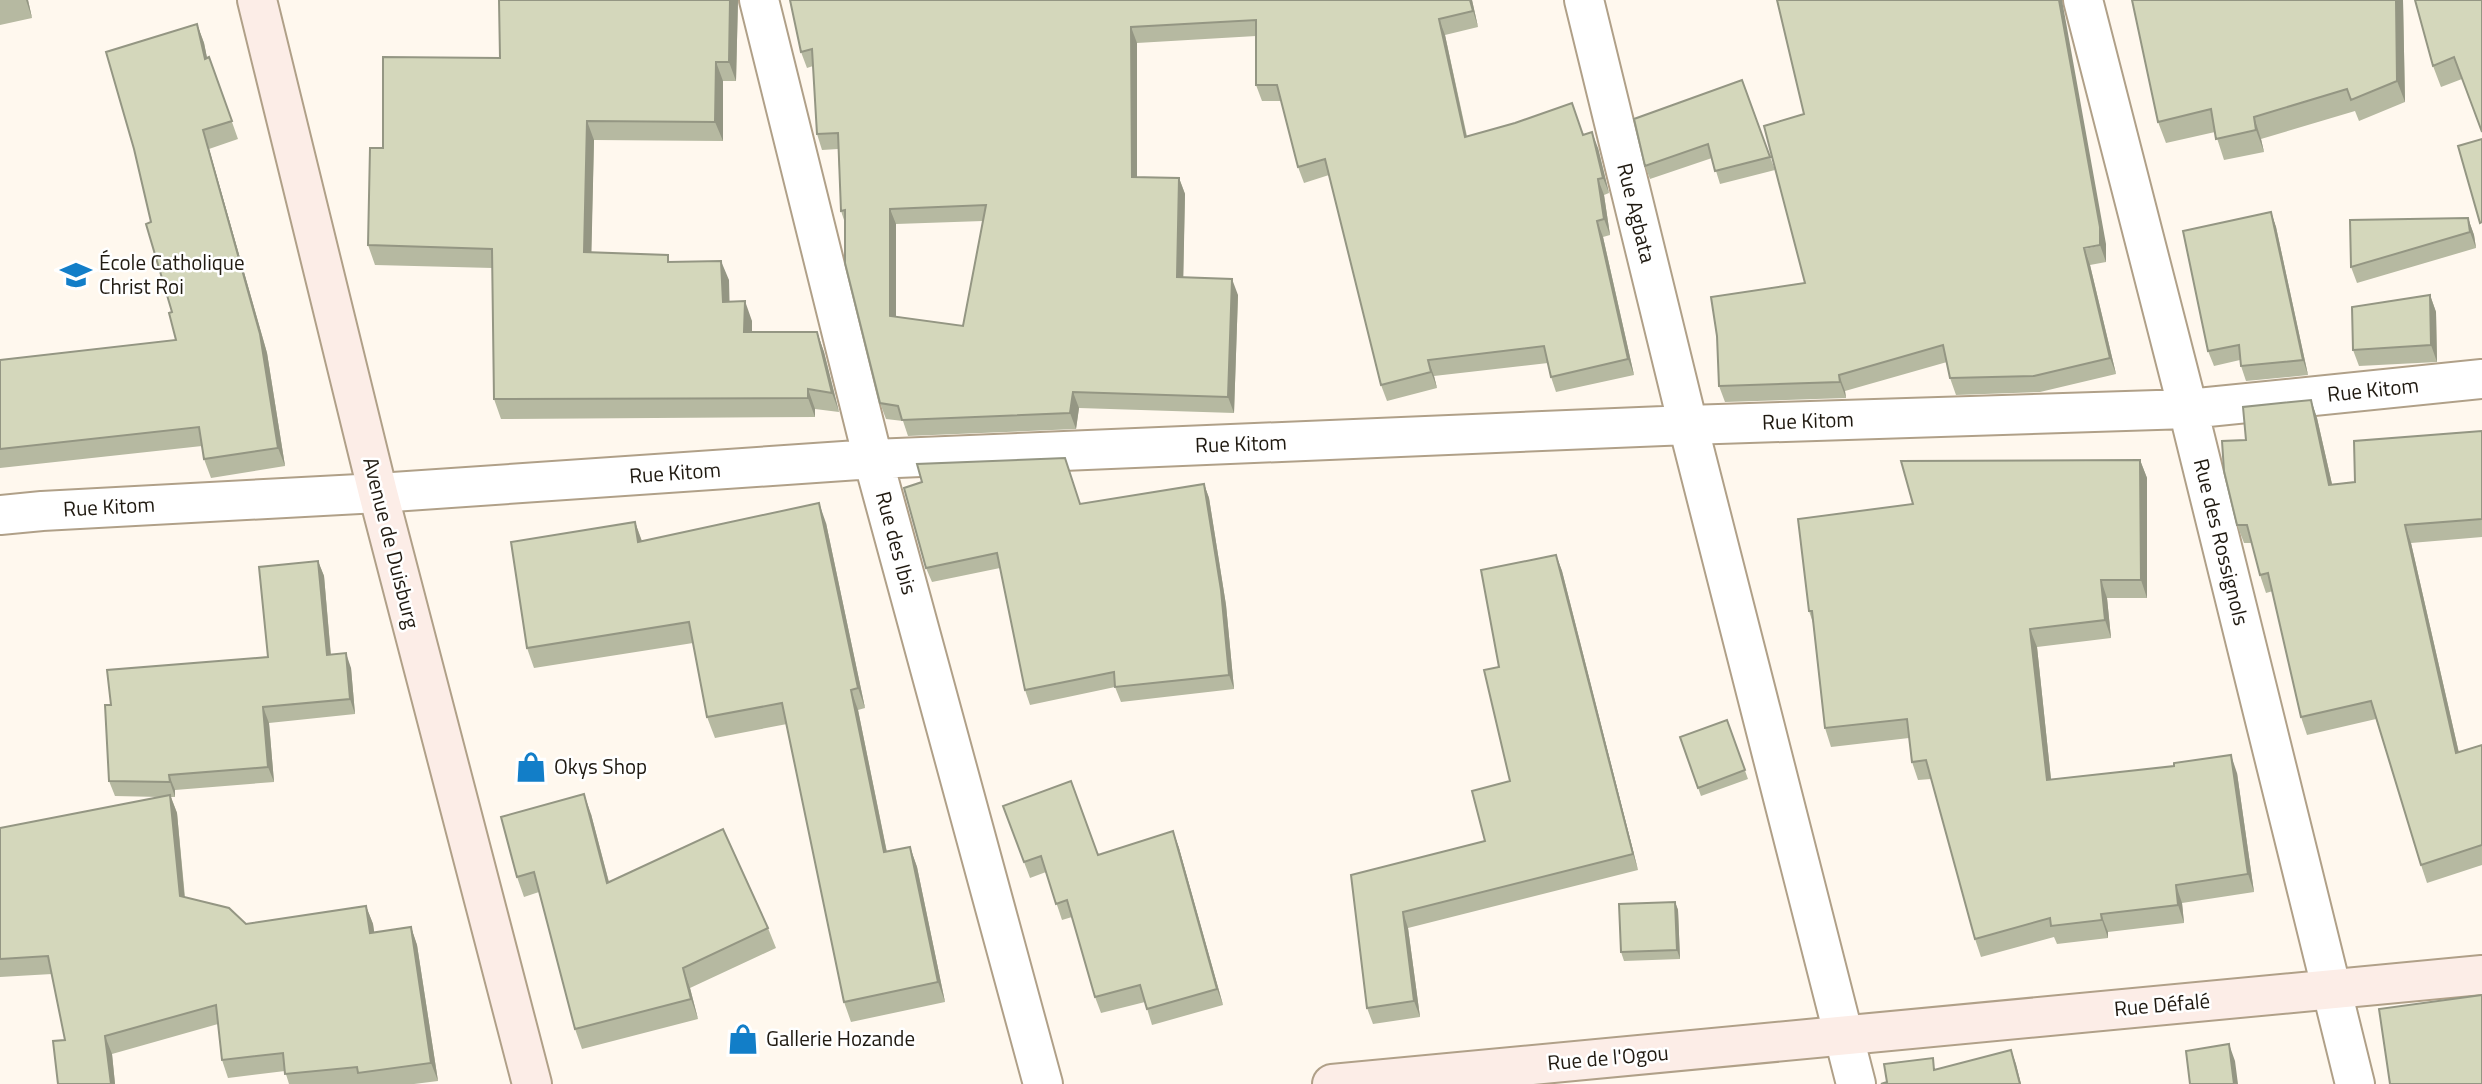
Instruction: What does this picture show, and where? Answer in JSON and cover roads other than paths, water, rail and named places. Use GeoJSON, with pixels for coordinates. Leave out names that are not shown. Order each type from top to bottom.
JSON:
{"type":"FeatureCollection","features":[{"type":"Feature","properties":{"kind":"street","name":"Avenue de Duisburg"},"geometry":{"type":"LineString","coordinates":[[257,0],[378,493],[532,1084]]}},
{"type":"Feature","properties":{"kind":"street","name":"Rue des Ibis"},"geometry":{"type":"LineString","coordinates":[[759,0],[873,459],[1043,1084]]}},
{"type":"Feature","properties":{"kind":"street","name":"Rue Agbata"},"geometry":{"type":"LineString","coordinates":[[1584,0],[1688,425],[1856,1084]]}},
{"type":"Feature","properties":{"kind":"street","name":"Rue des Rossignols"},"geometry":{"type":"LineString","coordinates":[[2083,0],[2188,409],[2355,1084]]}},
{"type":"Feature","properties":{"kind":"street","name":"Rue Kitom"},"geometry":{"type":"LineString","coordinates":[[0,515],[378,493],[873,459],[1688,425],[2188,409],[2482,380]]}},
{"type":"Feature","properties":{"kind":"street","name":"Rue Défalé"},"geometry":{"type":"LineString","coordinates":[[1843,1035],[2482,975]]}},
{"type":"Feature","properties":{"kind":"street","name":"Rue de l'Ogou"},"geometry":{"type":"LineString","coordinates":[[1332,1084],[1843,1035]]}},
{"type":"Feature","properties":{"kind":"place","name":"École Catholique Christ Roi"},"geometry":{"type":"Point","coordinates":[76,275]}},
{"type":"Feature","properties":{"kind":"place","name":"Okys Shop"},"geometry":{"type":"Point","coordinates":[531,767]}},
{"type":"Feature","properties":{"kind":"place","name":"Gallerie Hozande"},"geometry":{"type":"Point","coordinates":[743,1039]}}]}
